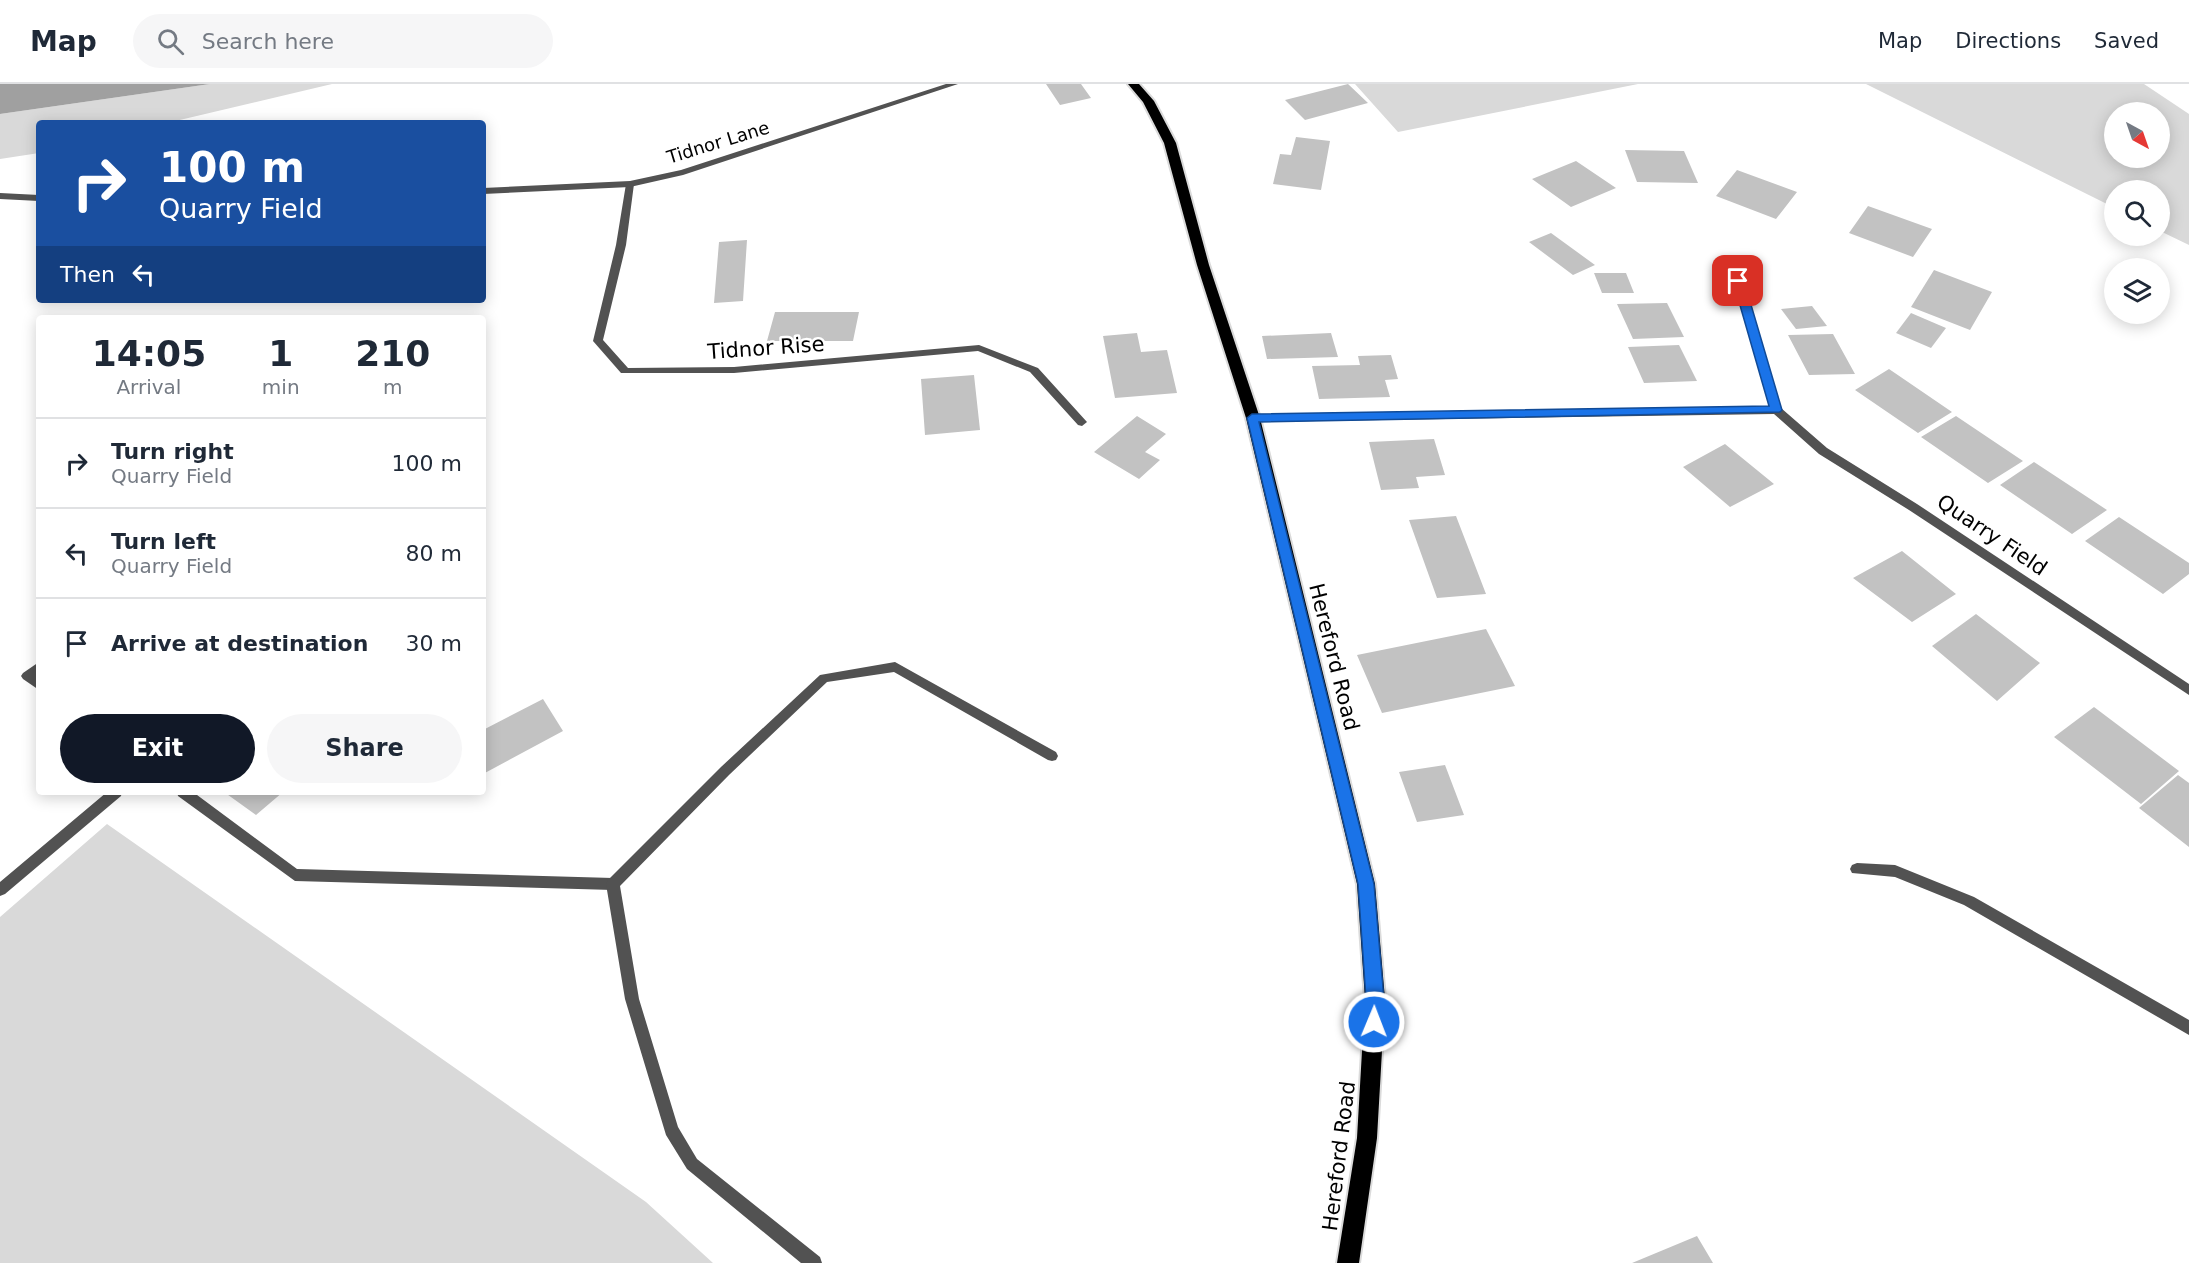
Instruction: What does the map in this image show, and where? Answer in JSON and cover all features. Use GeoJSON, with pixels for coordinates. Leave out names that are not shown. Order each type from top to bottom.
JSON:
{"type":"FeatureCollection","features":[{"type":"Feature","properties":{"kind":"highway","name":"Hereford Road"},"geometry":{"type":"LineString","coordinates":[[1133,84],[1148,101],[1170,143],[1203,265],[1252,418],[1366,884],[1376,999],[1367,1138],[1348,1263]]}},
{"type":"Feature","properties":{"kind":"street","name":"Tidnor Lane"},"geometry":{"type":"LineString","coordinates":[[486,191],[630,184],[683,172],[954,84]]}},
{"type":"Feature","properties":{"kind":"street","name":"Tidnor Rise"},"geometry":{"type":"LineString","coordinates":[[630,184],[621,245],[598,341],[625,371],[734,370],[979,348],[1034,370],[1082,422]]}},
{"type":"Feature","properties":{"kind":"street"},"geometry":{"type":"LineString","coordinates":[[0,196],[36,198]]}},
{"type":"Feature","properties":{"kind":"street"},"geometry":{"type":"LineString","coordinates":[[1252,418],[1776,410],[1738,281]]}},
{"type":"Feature","properties":{"kind":"street","name":"Quarry Field"},"geometry":{"type":"LineString","coordinates":[[1776,410],[1823,451],[1913,507],[2189,690]]}},
{"type":"Feature","properties":{"kind":"street"},"geometry":{"type":"LineString","coordinates":[[187,795],[295,875],[613,884],[725,771],[824,678],[895,667],[1052,756]]}},
{"type":"Feature","properties":{"kind":"street"},"geometry":{"type":"LineString","coordinates":[[36,669],[27,676],[36,683]]}},
{"type":"Feature","properties":{"kind":"street"},"geometry":{"type":"LineString","coordinates":[[0,890],[112,795]]}},
{"type":"Feature","properties":{"kind":"street"},"geometry":{"type":"LineString","coordinates":[[1857,869],[1895,871],[1969,901],[2189,1028]]}},
{"type":"Feature","properties":{"kind":"street"},"geometry":{"type":"LineString","coordinates":[[613,884],[632,999],[670,1130],[692,1164],[814,1263]]}},
{"type":"Feature","properties":{"kind":"shaded area"},"geometry":{"type":"Polygon","coordinates":[[[0,84],[210,84],[0,114],[0,84]]]}},
{"type":"Feature","properties":{"kind":"shaded area"},"geometry":{"type":"Polygon","coordinates":[[[210,84],[332,84],[180,120],[36,120],[36,153],[0,159],[0,114],[210,84]]]}},
{"type":"Feature","properties":{"kind":"shaded area"},"geometry":{"type":"Polygon","coordinates":[[[1355,84],[1638,84],[1398,132],[1355,84]]]}},
{"type":"Feature","properties":{"kind":"shaded area"},"geometry":{"type":"Polygon","coordinates":[[[1866,84],[2144,84],[2189,114],[2189,245],[2170,236],[2170,180],[2104,180],[2104,203],[1866,84]]]}},
{"type":"Feature","properties":{"kind":"shaded area"},"geometry":{"type":"Polygon","coordinates":[[[107,824],[646,1202],[713,1263],[0,1263],[0,917],[107,824]]]}},
{"type":"Feature","properties":{"kind":"building"},"geometry":{"type":"Polygon","coordinates":[[[1046,84],[1081,84],[1091,98],[1060,105],[1046,84]]]}},
{"type":"Feature","properties":{"kind":"building"},"geometry":{"type":"Polygon","coordinates":[[[1348,84],[1368,103],[1305,120],[1285,100],[1348,84]]]}},
{"type":"Feature","properties":{"kind":"building"},"geometry":{"type":"Polygon","coordinates":[[[1296,137],[1330,141],[1321,190],[1273,184],[1280,154],[1291,155],[1296,137]]]}},
{"type":"Feature","properties":{"kind":"building"},"geometry":{"type":"Polygon","coordinates":[[[1625,150],[1684,151],[1698,183],[1637,182],[1625,150]]]}},
{"type":"Feature","properties":{"kind":"building"},"geometry":{"type":"Polygon","coordinates":[[[1576,161],[1616,188],[1571,207],[1532,179],[1576,161]]]}},
{"type":"Feature","properties":{"kind":"building"},"geometry":{"type":"Polygon","coordinates":[[[1737,170],[1797,192],[1776,219],[1716,196],[1737,170]]]}},
{"type":"Feature","properties":{"kind":"building"},"geometry":{"type":"Polygon","coordinates":[[[1868,206],[1932,229],[1913,257],[1849,233],[1868,206]]]}},
{"type":"Feature","properties":{"kind":"building"},"geometry":{"type":"Polygon","coordinates":[[[1551,233],[1595,265],[1573,275],[1529,242],[1551,233]]]}},
{"type":"Feature","properties":{"kind":"building"},"geometry":{"type":"Polygon","coordinates":[[[747,240],[743,301],[714,303],[719,242],[747,240]]]}},
{"type":"Feature","properties":{"kind":"building"},"geometry":{"type":"Polygon","coordinates":[[[1934,270],[1992,292],[1970,330],[1911,307],[1934,270]]]}},
{"type":"Feature","properties":{"kind":"building"},"geometry":{"type":"Polygon","coordinates":[[[1594,273],[1626,273],[1634,293],[1602,293],[1594,273]]]}},
{"type":"Feature","properties":{"kind":"building"},"geometry":{"type":"Polygon","coordinates":[[[1667,303],[1684,337],[1633,339],[1617,304],[1667,303]]]}},
{"type":"Feature","properties":{"kind":"building"},"geometry":{"type":"Polygon","coordinates":[[[1812,306],[1827,326],[1796,329],[1781,309],[1812,306]]]}},
{"type":"Feature","properties":{"kind":"building"},"geometry":{"type":"Polygon","coordinates":[[[775,312],[859,312],[853,341],[767,341],[775,312]]]}},
{"type":"Feature","properties":{"kind":"building"},"geometry":{"type":"Polygon","coordinates":[[[1911,313],[1946,328],[1931,348],[1896,333],[1911,313]]]}},
{"type":"Feature","properties":{"kind":"building"},"geometry":{"type":"Polygon","coordinates":[[[1137,333],[1141,352],[1167,350],[1177,393],[1115,398],[1103,336],[1137,333]]]}},
{"type":"Feature","properties":{"kind":"building"},"geometry":{"type":"Polygon","coordinates":[[[1331,333],[1338,357],[1267,359],[1262,336],[1331,333]]]}},
{"type":"Feature","properties":{"kind":"building"},"geometry":{"type":"Polygon","coordinates":[[[1833,334],[1855,374],[1809,375],[1788,335],[1833,334]]]}},
{"type":"Feature","properties":{"kind":"building"},"geometry":{"type":"Polygon","coordinates":[[[1679,345],[1697,381],[1644,383],[1628,347],[1679,345]]]}},
{"type":"Feature","properties":{"kind":"building"},"geometry":{"type":"Polygon","coordinates":[[[1391,355],[1398,379],[1385,380],[1390,397],[1319,399],[1312,366],[1360,365],[1358,356],[1391,355]]]}},
{"type":"Feature","properties":{"kind":"building"},"geometry":{"type":"Polygon","coordinates":[[[1889,369],[1952,412],[1918,433],[1855,390],[1889,369]]]}},
{"type":"Feature","properties":{"kind":"building"},"geometry":{"type":"Polygon","coordinates":[[[974,375],[980,430],[925,435],[921,379],[974,375]]]}},
{"type":"Feature","properties":{"kind":"building"},"geometry":{"type":"Polygon","coordinates":[[[1137,416],[1166,434],[1145,452],[1160,460],[1139,479],[1094,452],[1137,416]]]}},
{"type":"Feature","properties":{"kind":"building"},"geometry":{"type":"Polygon","coordinates":[[[1956,416],[2023,461],[1988,483],[1921,437],[1956,416]]]}},
{"type":"Feature","properties":{"kind":"building"},"geometry":{"type":"Polygon","coordinates":[[[1434,439],[1445,475],[1416,477],[1419,488],[1381,490],[1369,442],[1434,439]]]}},
{"type":"Feature","properties":{"kind":"building"},"geometry":{"type":"Polygon","coordinates":[[[1725,444],[1774,484],[1730,507],[1683,467],[1725,444]]]}},
{"type":"Feature","properties":{"kind":"building"},"geometry":{"type":"Polygon","coordinates":[[[2034,462],[2107,510],[2072,534],[2000,485],[2034,462]]]}},
{"type":"Feature","properties":{"kind":"building"},"geometry":{"type":"Polygon","coordinates":[[[1456,516],[1486,594],[1437,598],[1409,520],[1456,516]]]}},
{"type":"Feature","properties":{"kind":"building"},"geometry":{"type":"Polygon","coordinates":[[[2119,517],[2189,563],[2189,574],[2163,594],[2085,541],[2119,517]]]}},
{"type":"Feature","properties":{"kind":"building"},"geometry":{"type":"Polygon","coordinates":[[[1902,551],[1956,594],[1912,622],[1853,578],[1902,551]]]}},
{"type":"Feature","properties":{"kind":"building"},"geometry":{"type":"Polygon","coordinates":[[[1976,614],[2040,663],[1997,701],[1932,646],[1976,614]]]}},
{"type":"Feature","properties":{"kind":"building"},"geometry":{"type":"Polygon","coordinates":[[[1486,629],[1515,686],[1382,713],[1357,655],[1486,629]]]}},
{"type":"Feature","properties":{"kind":"building"},"geometry":{"type":"Polygon","coordinates":[[[543,699],[563,731],[486,772],[486,728],[543,699]]]}},
{"type":"Feature","properties":{"kind":"building"},"geometry":{"type":"Polygon","coordinates":[[[2094,707],[2179,771],[2141,804],[2054,737],[2094,707]]]}},
{"type":"Feature","properties":{"kind":"building"},"geometry":{"type":"Polygon","coordinates":[[[1445,765],[1464,815],[1417,822],[1399,772],[1445,765]]]}},
{"type":"Feature","properties":{"kind":"building"},"geometry":{"type":"Polygon","coordinates":[[[2178,775],[2189,783],[2189,847],[2139,808],[2178,775]]]}},
{"type":"Feature","properties":{"kind":"building"},"geometry":{"type":"Polygon","coordinates":[[[228,795],[279,795],[256,815],[228,795]]]}},
{"type":"Feature","properties":{"kind":"building"},"geometry":{"type":"Polygon","coordinates":[[[1697,1236],[1713,1263],[1632,1263],[1697,1236]]]}},
{"type":"Feature","properties":{"kind":"route"},"geometry":{"type":"LineString","coordinates":[[1374,1022],[1376,999],[1366,884],[1252,418],[1776,410],[1738,281]]}}]}
